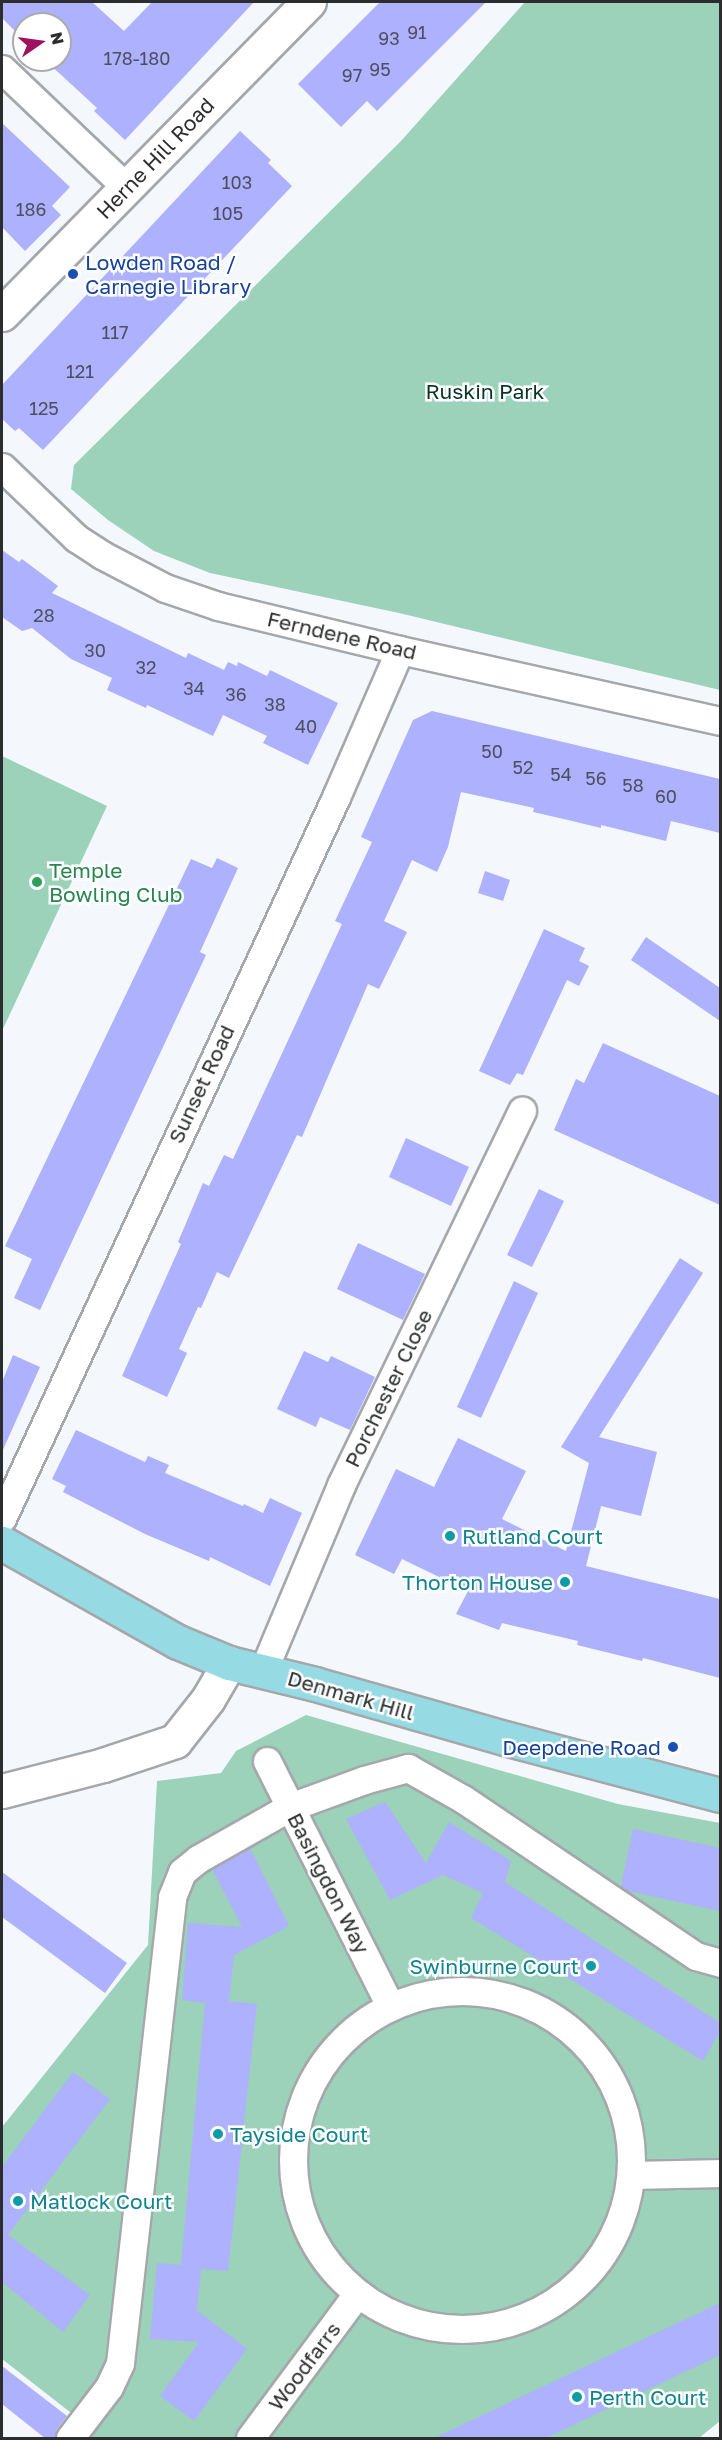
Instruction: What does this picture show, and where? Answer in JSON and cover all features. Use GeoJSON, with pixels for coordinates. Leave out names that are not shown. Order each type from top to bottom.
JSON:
{"type":"FeatureCollection","features":[{"type":"Feature","properties":{"kind":"main road","name":"Denmark Hill"},"geometry":{"type":"LineString","coordinates":[[2,1543],[178,1642],[229,1663],[720,1795]]}},
{"type":"Feature","properties":{"kind":"street","name":"Herne Hill Road"},"geometry":{"type":"LineString","coordinates":[[2,314],[309,2]]}},
{"type":"Feature","properties":{"kind":"street"},"geometry":{"type":"LineString","coordinates":[[2,69],[126,187]]}},
{"type":"Feature","properties":{"kind":"street","name":"Ferndene Road"},"geometry":{"type":"LineString","coordinates":[[2,467],[76,538],[102,555],[165,588],[218,606],[400,650],[720,721]]}},
{"type":"Feature","properties":{"kind":"street","name":"Sunset Road"},"geometry":{"type":"LineString","coordinates":[[2,1518],[336,796],[400,650]]}},
{"type":"Feature","properties":{"kind":"street","name":"Porchester Close"},"geometry":{"type":"LineString","coordinates":[[263,1671],[341,1485],[522,1110]]}},
{"type":"Feature","properties":{"kind":"street"},"geometry":{"type":"LineString","coordinates":[[2,1791],[103,1765],[175,1741],[208,1699],[229,1663]]}},
{"type":"Feature","properties":{"kind":"street","name":"Basingdon Way"},"geometry":{"type":"LineString","coordinates":[[267,1761],[390,2006]]}},
{"type":"Feature","properties":{"kind":"street"},"geometry":{"type":"LineString","coordinates":[[70,2439],[109,2386],[122,2353],[172,1898],[182,1872],[198,1859],[290,1807],[364,1780],[408,1768],[463,1799],[696,1956],[720,1963]]}},
{"type":"Feature","properties":{"kind":"street"},"geometry":{"type":"LineString","coordinates":[[472,1990],[500,1995],[552,2017],[594,2054],[610,2078],[621,2104],[628,2131],[635,2175],[632,2193],[609,2243],[593,2267],[573,2288],[549,2305],[523,2318],[495,2326],[466,2330],[437,2328],[409,2322],[382,2310],[357,2294],[335,2272],[316,2247],[303,2219],[295,2188],[292,2157],[296,2125],[305,2095],[320,2067],[339,2042],[363,2022],[390,2006],[426,1994],[472,1990]]}},
{"type":"Feature","properties":{"kind":"street"},"geometry":{"type":"LineString","coordinates":[[635,2175],[720,2173]]}},
{"type":"Feature","properties":{"kind":"street","name":"Woodfarrs"},"geometry":{"type":"LineString","coordinates":[[250,2439],[357,2294]]}},
{"type":"Feature","properties":{"kind":"green space","name":"Ruskin Park"},"geometry":{"type":"Polygon","coordinates":[[[525,2],[720,2],[720,690],[399,613],[210,573],[154,551],[108,520],[71,489],[74,465],[401,141],[525,2]]]}},
{"type":"Feature","properties":{"kind":"green space","name":"Temple Bowling Club"},"geometry":{"type":"Polygon","coordinates":[[[2,756],[107,806],[2,1031],[2,756]]]}},
{"type":"Feature","properties":{"kind":"green space"},"geometry":{"type":"Polygon","coordinates":[[[306,1715],[618,1804],[720,1823],[720,2421],[699,2438],[87,2438],[93,2430],[2,2359],[2,2127],[148,1945],[157,1781],[221,1773],[236,1751],[306,1715]]]}},
{"type":"Feature","properties":{"kind":"building"},"geometry":{"type":"Polygon","coordinates":[[[2,2],[92,2],[124,31],[152,2],[254,2],[125,140],[94,111],[97,108],[58,72],[72,72],[72,12],[12,12],[12,28],[2,18],[2,2]]]}},
{"type":"Feature","properties":{"kind":"building"},"geometry":{"type":"Polygon","coordinates":[[[380,2],[486,2],[377,111],[367,101],[341,127],[298,84],[380,2]]]}},
{"type":"Feature","properties":{"kind":"building"},"geometry":{"type":"Polygon","coordinates":[[[2,123],[70,187],[52,206],[61,215],[25,251],[2,227],[2,123]]]}},
{"type":"Feature","properties":{"kind":"building"},"geometry":{"type":"Polygon","coordinates":[[[240,131],[271,160],[268,163],[292,186],[43,450],[19,428],[15,431],[2,419],[2,385],[240,131]]]}},
{"type":"Feature","properties":{"kind":"building"},"geometry":{"type":"Polygon","coordinates":[[[2,550],[19,562],[22,559],[58,586],[52,593],[186,658],[188,653],[224,670],[228,662],[237,666],[238,662],[267,676],[270,670],[338,703],[308,765],[263,743],[267,736],[223,715],[213,736],[147,705],[146,708],[107,690],[112,678],[71,659],[32,628],[22,631],[2,617],[2,550]]]}},
{"type":"Feature","properties":{"kind":"building"},"geometry":{"type":"Polygon","coordinates":[[[432,711],[720,779],[720,833],[671,821],[666,841],[533,812],[534,808],[461,792],[448,847],[437,872],[412,860],[384,921],[407,932],[379,989],[368,984],[302,1137],[297,1135],[229,1278],[217,1272],[201,1308],[198,1307],[179,1349],[187,1353],[167,1397],[122,1376],[181,1244],[178,1242],[203,1183],[209,1186],[224,1155],[233,1159],[342,924],[335,921],[372,842],[361,837],[413,720],[432,711]]]}},
{"type":"Feature","properties":{"kind":"building"},"geometry":{"type":"Polygon","coordinates":[[[217,858],[238,868],[200,952],[206,955],[40,1310],[14,1298],[32,1259],[5,1246],[191,859],[212,868],[217,858]]]}},
{"type":"Feature","properties":{"kind":"building"},"geometry":{"type":"Polygon","coordinates":[[[485,871],[510,880],[503,901],[478,893],[485,871]]]}},
{"type":"Feature","properties":{"kind":"building"},"geometry":{"type":"Polygon","coordinates":[[[544,929],[585,948],[579,961],[589,966],[579,986],[567,980],[523,1075],[517,1073],[510,1085],[479,1071],[544,929]]]}},
{"type":"Feature","properties":{"kind":"building"},"geometry":{"type":"Polygon","coordinates":[[[646,937],[720,988],[720,1021],[631,960],[646,937]]]}},
{"type":"Feature","properties":{"kind":"building"},"geometry":{"type":"Polygon","coordinates":[[[603,1043],[720,1096],[720,1205],[554,1130],[576,1079],[584,1083],[603,1043]]]}},
{"type":"Feature","properties":{"kind":"building"},"geometry":{"type":"Polygon","coordinates":[[[406,1138],[469,1167],[451,1206],[389,1177],[406,1138]]]}},
{"type":"Feature","properties":{"kind":"building"},"geometry":{"type":"Polygon","coordinates":[[[539,1189],[564,1201],[532,1267],[507,1255],[539,1189]]]}},
{"type":"Feature","properties":{"kind":"building"},"geometry":{"type":"Polygon","coordinates":[[[358,1243],[425,1274],[403,1320],[337,1289],[358,1243]]]}},
{"type":"Feature","properties":{"kind":"building"},"geometry":{"type":"Polygon","coordinates":[[[680,1258],[703,1273],[599,1437],[657,1452],[641,1516],[601,1506],[586,1566],[720,1599],[720,1678],[643,1658],[642,1661],[577,1645],[578,1641],[502,1623],[499,1630],[456,1614],[468,1591],[402,1559],[394,1574],[355,1555],[396,1469],[434,1487],[458,1438],[526,1471],[502,1519],[566,1551],[589,1463],[561,1447],[680,1258]]]}},
{"type":"Feature","properties":{"kind":"building"},"geometry":{"type":"Polygon","coordinates":[[[514,1281],[538,1293],[481,1418],[457,1407],[514,1281]]]}},
{"type":"Feature","properties":{"kind":"building"},"geometry":{"type":"Polygon","coordinates":[[[304,1351],[328,1362],[331,1356],[375,1377],[350,1430],[320,1417],[316,1427],[277,1409],[304,1351]]]}},
{"type":"Feature","properties":{"kind":"building"},"geometry":{"type":"Polygon","coordinates":[[[13,1355],[40,1367],[2,1452],[2,1382],[13,1355]]]}},
{"type":"Feature","properties":{"kind":"building"},"geometry":{"type":"Polygon","coordinates":[[[76,1430],[145,1462],[148,1456],[169,1465],[165,1473],[243,1506],[244,1504],[263,1513],[270,1498],[302,1513],[270,1586],[210,1557],[209,1561],[145,1534],[63,1492],[66,1486],[52,1479],[76,1430]]]}},
{"type":"Feature","properties":{"kind":"building","name":"Swinburne Court"},"geometry":{"type":"Polygon","coordinates":[[[385,1802],[426,1863],[449,1822],[511,1861],[505,1882],[720,2023],[720,2032],[703,2061],[471,1918],[483,1893],[443,1875],[390,1900],[346,1819],[385,1802]]]}},
{"type":"Feature","properties":{"kind":"building"},"geometry":{"type":"Polygon","coordinates":[[[633,1829],[720,1848],[720,1911],[628,1891],[621,1886],[633,1829]]]}},
{"type":"Feature","properties":{"kind":"building","name":"Tayside Court"},"geometry":{"type":"Polygon","coordinates":[[[250,1848],[289,1926],[234,1955],[229,2001],[257,2004],[228,2271],[201,2269],[197,2310],[247,2349],[194,2421],[160,2396],[199,2342],[150,2339],[157,2263],[181,2265],[205,2003],[182,2000],[188,1923],[242,1927],[212,1869],[250,1848]]]}},
{"type":"Feature","properties":{"kind":"building"},"geometry":{"type":"Polygon","coordinates":[[[2,1872],[127,1963],[105,1993],[2,1917],[2,1872]]]}},
{"type":"Feature","properties":{"kind":"building","name":"Matlock Court"},"geometry":{"type":"Polygon","coordinates":[[[73,2072],[110,2099],[8,2235],[90,2295],[63,2332],[2,2282],[2,2167],[73,2072]]]}},
{"type":"Feature","properties":{"kind":"building","name":"Perth Court"},"geometry":{"type":"Polygon","coordinates":[[[720,2303],[720,2355],[544,2439],[432,2439],[720,2303]]]}},
{"type":"Feature","properties":{"kind":"building"},"geometry":{"type":"Polygon","coordinates":[[[2,2366],[67,2416],[57,2429],[55,2439],[46,2439],[2,2404],[2,2366]]]}},
{"type":"Feature","properties":{"kind":"place","name":"Lowden Road / Carnegie Library"},"geometry":{"type":"Point","coordinates":[73,274]}},
{"type":"Feature","properties":{"kind":"place","name":"Temple Bowling Club"},"geometry":{"type":"Point","coordinates":[37,882]}},
{"type":"Feature","properties":{"kind":"place","name":"Rutland Court"},"geometry":{"type":"Point","coordinates":[450,1536]}},
{"type":"Feature","properties":{"kind":"place","name":"Thorton House"},"geometry":{"type":"Point","coordinates":[565,1582]}},
{"type":"Feature","properties":{"kind":"place","name":"Deepdene Road"},"geometry":{"type":"Point","coordinates":[673,1747]}},
{"type":"Feature","properties":{"kind":"place","name":"Swinburne Court"},"geometry":{"type":"Point","coordinates":[591,1966]}},
{"type":"Feature","properties":{"kind":"place","name":"Tayside Court"},"geometry":{"type":"Point","coordinates":[218,2134]}},
{"type":"Feature","properties":{"kind":"place","name":"Matlock Court"},"geometry":{"type":"Point","coordinates":[18,2201]}},
{"type":"Feature","properties":{"kind":"place","name":"Perth Court"},"geometry":{"type":"Point","coordinates":[577,2397]}}]}
